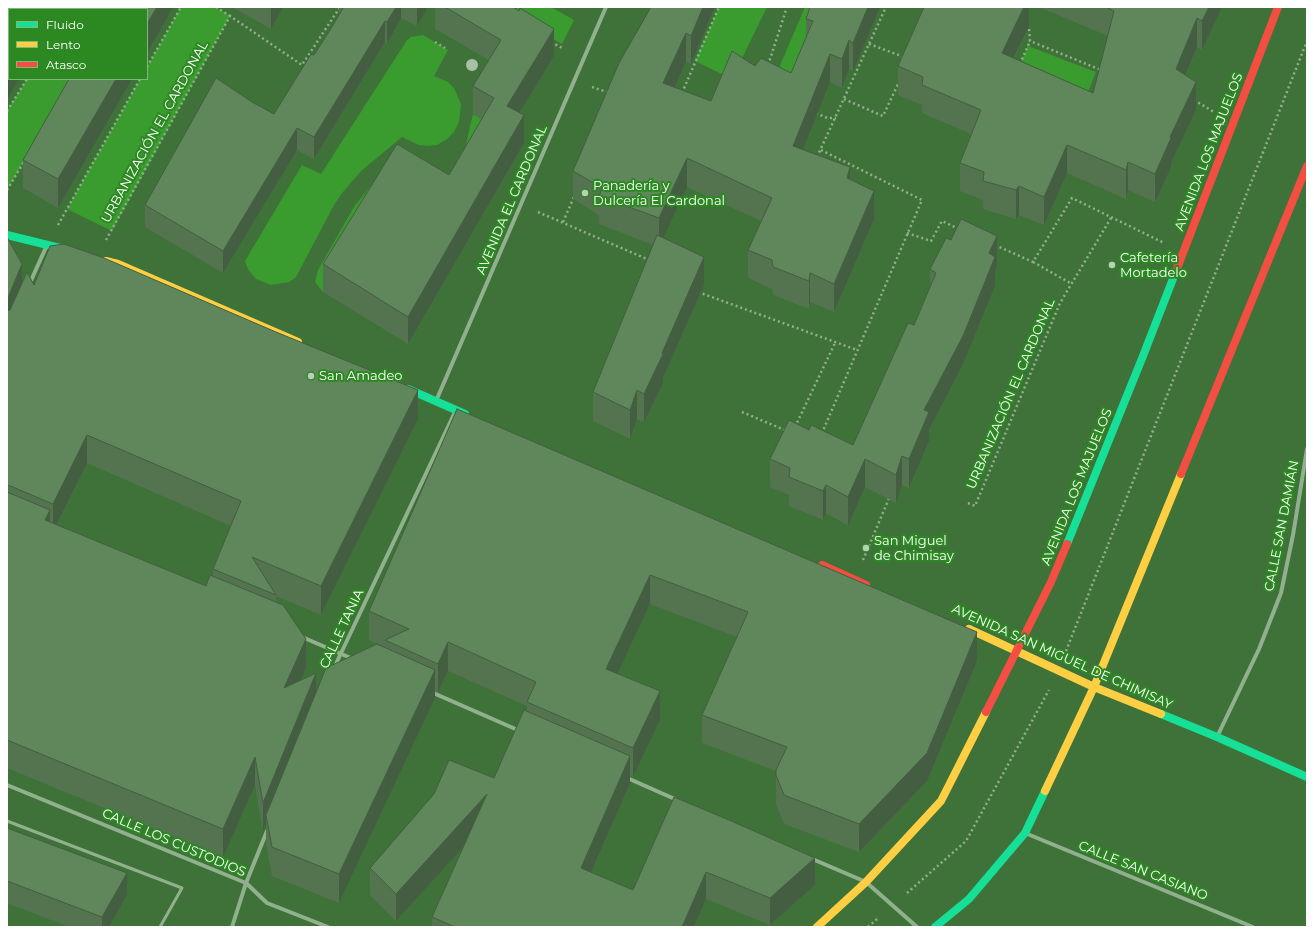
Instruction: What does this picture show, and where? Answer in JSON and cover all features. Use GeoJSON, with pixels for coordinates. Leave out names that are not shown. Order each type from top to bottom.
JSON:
{"type":"FeatureCollection","features":[{"type":"Feature","properties":{"kind":"street","name":"AVENIDA EL CARDONAL"},"geometry":{"type":"LineString","coordinates":[[436,402],[606,7]]}},
{"type":"Feature","properties":{"kind":"street","name":"AVENIDA LOS MAJUELOS"},"geometry":{"type":"LineString","coordinates":[[817,927],[866,882],[941,801],[1017,652],[1051,582],[1143,356],[1278,7]]}},
{"type":"Feature","properties":{"kind":"street"},"geometry":{"type":"LineString","coordinates":[[935,927],[969,899],[1025,833],[1094,687],[1307,166]]}},
{"type":"Feature","properties":{"kind":"street"},"geometry":{"type":"LineString","coordinates":[[7,235],[68,250]]}},
{"type":"Feature","properties":{"kind":"street"},"geometry":{"type":"LineString","coordinates":[[28,287],[47,245]]}},
{"type":"Feature","properties":{"kind":"street"},"geometry":{"type":"LineString","coordinates":[[96,258],[118,264],[302,344]]}},
{"type":"Feature","properties":{"kind":"street"},"geometry":{"type":"LineString","coordinates":[[403,387],[471,416]]}},
{"type":"Feature","properties":{"kind":"street","name":"CALLE TANIA"},"geometry":{"type":"LineString","coordinates":[[331,675],[340,653],[457,410]]}},
{"type":"Feature","properties":{"kind":"street","name":"CALLE SAN DAMIÁN"},"geometry":{"type":"LineString","coordinates":[[1217,737],[1259,649],[1281,593],[1293,535],[1307,449]]}},
{"type":"Feature","properties":{"kind":"street"},"geometry":{"type":"LineString","coordinates":[[812,562],[872,587]]}},
{"type":"Feature","properties":{"kind":"street","name":"AVENIDA SAN MIGUEL DE CHIMISAY"},"geometry":{"type":"LineString","coordinates":[[963,626],[1094,687],[1217,737],[1307,777]]}},
{"type":"Feature","properties":{"kind":"street"},"geometry":{"type":"LineString","coordinates":[[296,635],[355,659]]}},
{"type":"Feature","properties":{"kind":"street"},"geometry":{"type":"LineString","coordinates":[[428,691],[523,733]]}},
{"type":"Feature","properties":{"kind":"street"},"geometry":{"type":"LineString","coordinates":[[618,774],[684,803]]}},
{"type":"Feature","properties":{"kind":"street","name":"CALLE LOS CUSTODIOS"},"geometry":{"type":"LineString","coordinates":[[7,785],[246,883],[267,903],[328,927]]}},
{"type":"Feature","properties":{"kind":"street"},"geometry":{"type":"LineString","coordinates":[[232,927],[246,883],[270,826]]}},
{"type":"Feature","properties":{"kind":"street","name":"CALLE SAN CASIANO"},"geometry":{"type":"LineString","coordinates":[[1025,833],[1253,927]]}},
{"type":"Feature","properties":{"kind":"street"},"geometry":{"type":"LineString","coordinates":[[808,857],[866,882],[917,927]]}},
{"type":"Feature","properties":{"kind":"lane"},"geometry":{"type":"LineString","coordinates":[[7,821],[182,888],[160,927]]}},
{"type":"Feature","properties":{"kind":"path"},"geometry":{"type":"LineString","coordinates":[[148,65],[181,7]]}},
{"type":"Feature","properties":{"kind":"path"},"geometry":{"type":"LineString","coordinates":[[216,7],[302,65],[340,7]]}},
{"type":"Feature","properties":{"kind":"path"},"geometry":{"type":"LineString","coordinates":[[680,95],[719,7]]}},
{"type":"Feature","properties":{"kind":"path"},"geometry":{"type":"LineString","coordinates":[[766,72],[787,7]]}},
{"type":"Feature","properties":{"kind":"path"},"geometry":{"type":"LineString","coordinates":[[815,162],[886,7]]}},
{"type":"Feature","properties":{"kind":"path","name":"URBANIZACIÓN EL CARDONAL"},"geometry":{"type":"LineString","coordinates":[[96,258],[230,16]]}},
{"type":"Feature","properties":{"kind":"path"},"geometry":{"type":"LineString","coordinates":[[1020,65],[1030,41],[1029,27],[1023,22]]}},
{"type":"Feature","properties":{"kind":"path"},"geometry":{"type":"LineString","coordinates":[[546,39],[564,49]]}},
{"type":"Feature","properties":{"kind":"path"},"geometry":{"type":"LineString","coordinates":[[1030,41],[1106,71]]}},
{"type":"Feature","properties":{"kind":"path"},"geometry":{"type":"LineString","coordinates":[[868,927],[966,842],[1051,686],[1077,625],[1307,41]]}},
{"type":"Feature","properties":{"kind":"path"},"geometry":{"type":"LineString","coordinates":[[435,42],[445,48]]}},
{"type":"Feature","properties":{"kind":"path"},"geometry":{"type":"LineString","coordinates":[[869,44],[910,59]]}},
{"type":"Feature","properties":{"kind":"path"},"geometry":{"type":"LineString","coordinates":[[7,112],[26,80]]}},
{"type":"Feature","properties":{"kind":"path"},"geometry":{"type":"LineString","coordinates":[[47,245],[139,80]]}},
{"type":"Feature","properties":{"kind":"path"},"geometry":{"type":"LineString","coordinates":[[844,99],[883,116],[900,80]]}},
{"type":"Feature","properties":{"kind":"path"},"geometry":{"type":"LineString","coordinates":[[574,81],[617,95]]}},
{"type":"Feature","properties":{"kind":"path"},"geometry":{"type":"LineString","coordinates":[[1192,99],[1233,123]]}},
{"type":"Feature","properties":{"kind":"path"},"geometry":{"type":"LineString","coordinates":[[813,112],[827,118],[836,118]]}},
{"type":"Feature","properties":{"kind":"path"},"geometry":{"type":"LineString","coordinates":[[820,436],[922,200],[821,150]]}},
{"type":"Feature","properties":{"kind":"path"},"geometry":{"type":"LineString","coordinates":[[7,190],[26,158]]}},
{"type":"Feature","properties":{"kind":"path"},"geometry":{"type":"LineString","coordinates":[[563,222],[576,193]]}},
{"type":"Feature","properties":{"kind":"path"},"geometry":{"type":"LineString","coordinates":[[1033,262],[1072,198],[1183,252]]}},
{"type":"Feature","properties":{"kind":"path"},"geometry":{"type":"LineString","coordinates":[[547,216],[650,261]]}},
{"type":"Feature","properties":{"kind":"path","name":"URBANIZACIÓN EL CARDONAL"},"geometry":{"type":"LineString","coordinates":[[968,503],[975,506],[1060,303],[1111,218]]}},
{"type":"Feature","properties":{"kind":"path"},"geometry":{"type":"LineString","coordinates":[[907,233],[931,242],[942,221],[962,230]]}},
{"type":"Feature","properties":{"kind":"path"},"geometry":{"type":"LineString","coordinates":[[988,242],[1033,262],[1072,284]]}},
{"type":"Feature","properties":{"kind":"path"},"geometry":{"type":"LineString","coordinates":[[992,252],[995,245]]}},
{"type":"Feature","properties":{"kind":"path"},"geometry":{"type":"LineString","coordinates":[[694,291],[857,350]]}},
{"type":"Feature","properties":{"kind":"path"},"geometry":{"type":"LineString","coordinates":[[742,412],[792,433],[835,343]]}},
{"type":"Feature","properties":{"kind":"path"},"geometry":{"type":"LineString","coordinates":[[855,580],[892,492]]}},
{"type":"Feature","properties":{"kind":"green space"},"geometry":{"type":"Polygon","coordinates":[[[181,7],[216,7],[230,16],[112,231],[67,209],[139,80],[148,80],[148,65],[181,7]]]}},
{"type":"Feature","properties":{"kind":"green space"},"geometry":{"type":"Polygon","coordinates":[[[517,7],[551,7],[574,20],[562,44],[511,16],[517,7]]]}},
{"type":"Feature","properties":{"kind":"green space"},"geometry":{"type":"Polygon","coordinates":[[[719,7],[767,7],[732,79],[695,61],[719,7]]]}},
{"type":"Feature","properties":{"kind":"green space"},"geometry":{"type":"Polygon","coordinates":[[[805,7],[828,7],[804,71],[770,89],[805,7]]]}},
{"type":"Feature","properties":{"kind":"green space"},"geometry":{"type":"Polygon","coordinates":[[[423,35],[448,50],[434,76],[448,82],[454,88],[461,104],[459,122],[454,132],[447,139],[437,145],[427,146],[419,145],[402,137],[361,171],[343,192],[334,205],[296,277],[289,282],[271,285],[256,279],[248,269],[245,261],[302,165],[321,174],[407,40],[411,37],[423,35]]]}},
{"type":"Feature","properties":{"kind":"green space"},"geometry":{"type":"Polygon","coordinates":[[[1028,46],[1096,72],[1077,121],[1011,84],[1028,46]]]}},
{"type":"Feature","properties":{"kind":"green space"},"geometry":{"type":"Polygon","coordinates":[[[26,80],[72,80],[7,190],[7,111],[26,80]]]}},
{"type":"Feature","properties":{"kind":"green space"},"geometry":{"type":"Polygon","coordinates":[[[473,114],[494,126],[464,155],[469,131],[473,114]]]}},
{"type":"Feature","properties":{"kind":"green space"},"geometry":{"type":"Polygon","coordinates":[[[390,167],[397,171],[323,292],[315,282],[318,270],[354,207],[369,188],[390,167]]]}},
{"type":"Feature","properties":{"kind":"building"},"geometry":{"type":"Polygon","coordinates":[[[7,7],[44,7],[8,8],[7,70],[7,7]]]}},
{"type":"Feature","properties":{"kind":"building"},"geometry":{"type":"Polygon","coordinates":[[[157,7],[148,22],[148,8],[110,8],[157,7]]]}},
{"type":"Feature","properties":{"kind":"building"},"geometry":{"type":"Polygon","coordinates":[[[342,7],[396,7],[387,22],[385,21],[314,137],[297,128],[223,251],[145,205],[216,78],[252,102],[274,114],[311,54],[314,55],[330,30],[343,8],[342,7]]]}},
{"type":"Feature","properties":{"kind":"building"},"geometry":{"type":"Polygon","coordinates":[[[445,7],[513,7],[519,11],[520,8],[554,29],[507,106],[524,115],[408,317],[323,264],[397,144],[449,175],[494,98],[473,86],[501,40],[445,7]]]}},
{"type":"Feature","properties":{"kind":"building"},"geometry":{"type":"Polygon","coordinates":[[[651,7],[703,7],[691,36],[686,33],[663,83],[711,101],[732,51],[755,66],[761,58],[791,73],[813,21],[806,19],[810,7],[868,7],[853,43],[849,40],[842,59],[830,54],[793,146],[850,167],[847,178],[874,191],[834,284],[810,273],[809,281],[773,267],[772,260],[748,250],[772,198],[687,158],[659,218],[599,196],[602,188],[573,171],[619,63],[651,7]]]}},
{"type":"Feature","properties":{"kind":"building"},"geometry":{"type":"Polygon","coordinates":[[[924,7],[1024,7],[1002,53],[1093,93],[1114,11],[1106,7],[1209,7],[1202,21],[1197,18],[1176,69],[1196,82],[1170,137],[1171,138],[1155,174],[1128,162],[1126,170],[1067,145],[1044,197],[1019,186],[1016,190],[983,181],[984,172],[960,163],[981,110],[922,85],[923,77],[898,66],[924,7]]]}},
{"type":"Feature","properties":{"kind":"building"},"geometry":{"type":"Polygon","coordinates":[[[68,80],[115,80],[58,179],[23,160],[68,80]]]}},
{"type":"Feature","properties":{"kind":"building"},"geometry":{"type":"Polygon","coordinates":[[[961,219],[997,236],[989,253],[995,257],[963,336],[924,410],[929,412],[909,459],[902,456],[896,475],[865,459],[848,497],[826,485],[823,491],[789,477],[790,468],[770,459],[789,420],[809,430],[811,425],[853,445],[908,323],[914,325],[936,273],[930,269],[946,238],[951,240],[961,219]]]}},
{"type":"Feature","properties":{"kind":"building"},"geometry":{"type":"Polygon","coordinates":[[[657,235],[704,257],[662,353],[663,354],[644,394],[637,390],[630,410],[593,392],[657,235]]]}},
{"type":"Feature","properties":{"kind":"building"},"geometry":{"type":"Polygon","coordinates":[[[7,237],[22,264],[7,300],[7,237]]]}},
{"type":"Feature","properties":{"kind":"building"},"geometry":{"type":"Polygon","coordinates":[[[64,244],[104,258],[276,332],[418,390],[321,586],[252,557],[276,595],[213,569],[241,501],[87,435],[53,504],[7,485],[7,311],[10,310],[27,272],[34,285],[50,246],[64,244]]]}},
{"type":"Feature","properties":{"kind":"building"},"geometry":{"type":"Polygon","coordinates":[[[457,409],[977,632],[927,753],[859,824],[784,795],[776,775],[776,770],[787,747],[702,715],[748,612],[650,575],[606,669],[660,691],[633,748],[527,702],[536,682],[448,642],[438,664],[385,640],[409,629],[369,611],[457,409]]]}},
{"type":"Feature","properties":{"kind":"building"},"geometry":{"type":"Polygon","coordinates":[[[7,492],[50,510],[45,520],[206,586],[210,575],[283,605],[306,639],[284,688],[316,673],[263,803],[255,757],[223,829],[7,740],[7,492]]]}},
{"type":"Feature","properties":{"kind":"building"},"geometry":{"type":"Polygon","coordinates":[[[377,644],[435,670],[339,874],[272,847],[266,815],[326,668],[377,644]]]}},
{"type":"Feature","properties":{"kind":"building"},"geometry":{"type":"Polygon","coordinates":[[[524,710],[630,756],[581,868],[633,890],[674,797],[815,858],[770,898],[706,872],[682,927],[455,927],[432,917],[487,794],[396,894],[370,868],[434,794],[449,760],[494,778],[524,710]]]}},
{"type":"Feature","properties":{"kind":"building"},"geometry":{"type":"Polygon","coordinates":[[[7,828],[127,873],[102,917],[7,881],[7,828]]]}},
{"type":"Feature","properties":{"kind":"traffic: fast"},"geometry":{"type":"LineString","coordinates":[[7,235],[60,248]]}},
{"type":"Feature","properties":{"kind":"traffic: fast"},"geometry":{"type":"LineString","coordinates":[[1067,544],[1176,271]]}},
{"type":"Feature","properties":{"kind":"traffic: fast"},"geometry":{"type":"LineString","coordinates":[[408,389],[465,414]]}},
{"type":"Feature","properties":{"kind":"traffic: fast"},"geometry":{"type":"LineString","coordinates":[[1161,714],[1307,777]]}},
{"type":"Feature","properties":{"kind":"traffic: fast"},"geometry":{"type":"LineString","coordinates":[[935,927],[969,899],[1025,833],[1045,791]]}},
{"type":"Feature","properties":{"kind":"traffic: slow"},"geometry":{"type":"LineString","coordinates":[[106,261],[118,264],[298,342]]}},
{"type":"Feature","properties":{"kind":"traffic: slow"},"geometry":{"type":"LineString","coordinates":[[1045,791],[1094,687],[1181,474]]}},
{"type":"Feature","properties":{"kind":"traffic: slow"},"geometry":{"type":"LineString","coordinates":[[969,629],[1094,687],[1161,714]]}},
{"type":"Feature","properties":{"kind":"traffic: slow"},"geometry":{"type":"LineString","coordinates":[[817,927],[866,882],[941,801],[986,712]]}},
{"type":"Feature","properties":{"kind":"traffic: jam"},"geometry":{"type":"LineString","coordinates":[[1176,271],[1278,7]]}},
{"type":"Feature","properties":{"kind":"traffic: jam"},"geometry":{"type":"LineString","coordinates":[[1181,474],[1307,166]]}},
{"type":"Feature","properties":{"kind":"traffic: jam"},"geometry":{"type":"LineString","coordinates":[[986,712],[1051,582],[1067,544]]}},
{"type":"Feature","properties":{"kind":"traffic: jam"},"geometry":{"type":"LineString","coordinates":[[822,565],[866,585]]}},
{"type":"Feature","properties":{"kind":"place","name":"Panadería y Dulcería El Cardonal"},"geometry":{"type":"Point","coordinates":[585,193]}},
{"type":"Feature","properties":{"kind":"place","name":"Cafetería Mortadelo"},"geometry":{"type":"Point","coordinates":[1112,265]}},
{"type":"Feature","properties":{"kind":"place","name":"San Amadeo"},"geometry":{"type":"Point","coordinates":[311,376]}},
{"type":"Feature","properties":{"kind":"place","name":"San Miguel de Chimisay"},"geometry":{"type":"Point","coordinates":[866,548]}}]}
